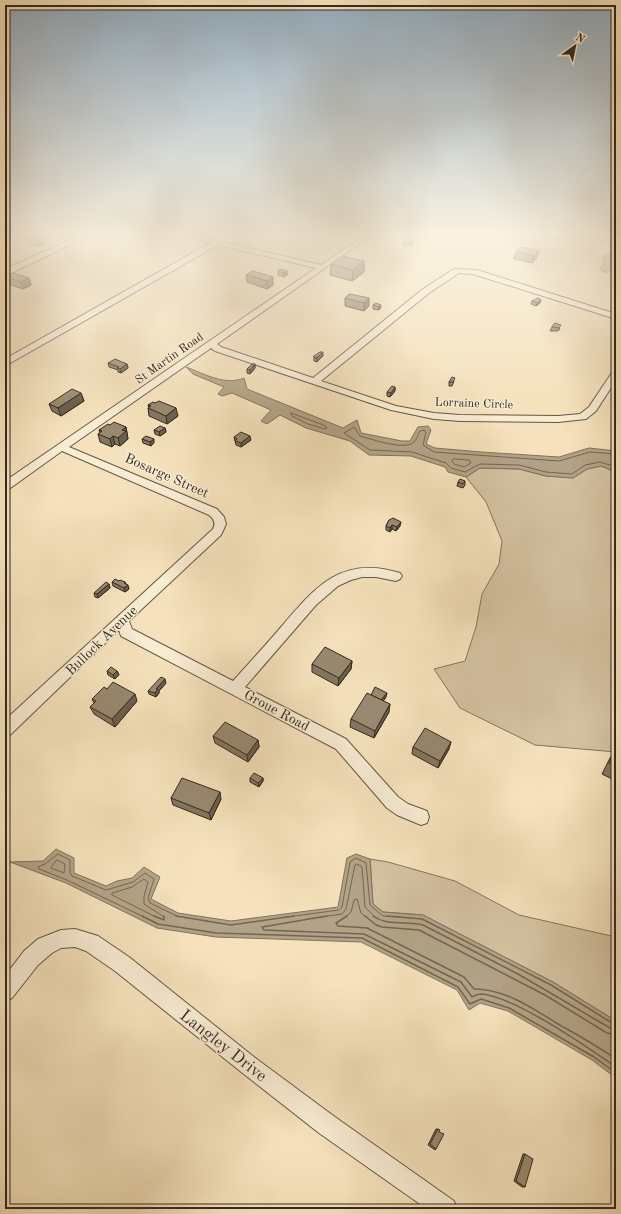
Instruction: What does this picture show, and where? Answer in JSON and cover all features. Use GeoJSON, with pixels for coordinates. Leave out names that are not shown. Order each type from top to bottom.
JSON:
{"type":"FeatureCollection","features":[{"type":"Feature","properties":{"kind":"street"},"geometry":{"type":"LineString","coordinates":[[5,363],[128,293]]}},
{"type":"Feature","properties":{"kind":"street","name":"St Martin Road"},"geometry":{"type":"LineString","coordinates":[[5,486],[284,293]]}},
{"type":"Feature","properties":{"kind":"street"},"geometry":{"type":"LineString","coordinates":[[314,382],[408,304],[425,293]]}},
{"type":"Feature","properties":{"kind":"street"},"geometry":{"type":"LineString","coordinates":[[539,293],[616,317]]}},
{"type":"Feature","properties":{"kind":"street","name":"Lorraine Circle"},"geometry":{"type":"LineString","coordinates":[[211,344],[218,349],[394,408],[434,416],[558,419],[576,418],[588,414],[593,409],[616,373]]}},
{"type":"Feature","properties":{"kind":"street","name":"Bosarge Street"},"geometry":{"type":"LineString","coordinates":[[61,447],[188,500],[218,515],[221,520],[221,525],[216,532],[197,550]]}},
{"type":"Feature","properties":{"kind":"street","name":"Bullock Avenue"},"geometry":{"type":"LineString","coordinates":[[5,730],[197,550]]}},
{"type":"Feature","properties":{"kind":"street"},"geometry":{"type":"LineString","coordinates":[[235,689],[325,589],[341,579],[356,574],[384,572],[396,576]]}},
{"type":"Feature","properties":{"kind":"street","name":"Groue Road"},"geometry":{"type":"LineString","coordinates":[[122,620],[126,632],[341,744],[388,798],[400,808],[421,817]]}},
{"type":"Feature","properties":{"kind":"street","name":"Langley Drive"},"geometry":{"type":"LineString","coordinates":[[5,991],[31,958],[45,946],[61,939],[75,938],[92,943],[122,964],[247,1064],[327,1125],[446,1209]]}},
{"type":"Feature","properties":{"kind":"shaded area"},"geometry":{"type":"Polygon","coordinates":[[[601,466],[611,470],[616,486],[616,752],[535,745],[460,708],[434,669],[465,661],[476,627],[482,594],[499,564],[502,541],[486,502],[466,477],[480,468],[519,469],[546,476],[573,478],[587,469],[601,466]]]}},
{"type":"Feature","properties":{"kind":"shaded area"},"geometry":{"type":"Polygon","coordinates":[[[370,859],[388,862],[455,881],[519,915],[616,937],[616,1021],[553,982],[423,915],[383,912],[373,904],[370,859]]]}},
{"type":"Feature","properties":{"kind":"water"},"geometry":{"type":"Polygon","coordinates":[[[186,367],[222,380],[230,381],[244,378],[247,389],[343,428],[357,420],[361,433],[402,441],[410,441],[418,427],[428,426],[431,430],[426,444],[435,448],[559,457],[589,448],[616,451],[616,486],[611,470],[601,466],[587,469],[573,478],[546,476],[519,469],[480,468],[466,477],[448,472],[445,467],[411,456],[369,455],[350,441],[306,428],[280,415],[267,424],[261,421],[271,410],[232,393],[222,396],[218,394],[224,387],[193,374],[186,367]]]}},
{"type":"Feature","properties":{"kind":"water"},"geometry":{"type":"Polygon","coordinates":[[[56,849],[74,858],[74,873],[106,886],[117,881],[132,878],[144,867],[160,877],[151,899],[178,913],[231,921],[338,907],[347,858],[356,854],[370,859],[373,904],[383,912],[423,915],[553,982],[616,1021],[616,1078],[592,1060],[508,1011],[480,1003],[469,1010],[457,990],[361,942],[216,937],[157,928],[66,883],[10,862],[43,861],[56,849]]]}},
{"type":"Feature","properties":{"kind":"building"},"geometry":{"type":"Polygon","coordinates":[[[350,294],[369,298],[364,303],[345,298],[350,294]]]}},
{"type":"Feature","properties":{"kind":"building"},"geometry":{"type":"Polygon","coordinates":[[[538,298],[541,300],[537,303],[532,301],[538,298]]]}},
{"type":"Feature","properties":{"kind":"building"},"geometry":{"type":"Polygon","coordinates":[[[376,303],[381,305],[379,307],[373,305],[376,303]]]}},
{"type":"Feature","properties":{"kind":"building"},"geometry":{"type":"Polygon","coordinates":[[[555,323],[561,325],[559,328],[552,327],[555,323]]]}},
{"type":"Feature","properties":{"kind":"building"},"geometry":{"type":"Polygon","coordinates":[[[320,352],[323,352],[317,358],[314,357],[314,356],[320,352]]]}},
{"type":"Feature","properties":{"kind":"building"},"geometry":{"type":"Polygon","coordinates":[[[115,359],[127,364],[120,369],[117,368],[119,367],[108,363],[115,359]]]}},
{"type":"Feature","properties":{"kind":"building"},"geometry":{"type":"Polygon","coordinates":[[[252,364],[255,364],[250,370],[247,369],[252,364]]]}},
{"type":"Feature","properties":{"kind":"building"},"geometry":{"type":"Polygon","coordinates":[[[452,377],[455,378],[453,382],[449,382],[452,377]]]}},
{"type":"Feature","properties":{"kind":"building"},"geometry":{"type":"Polygon","coordinates":[[[392,386],[395,387],[391,393],[387,392],[392,386]]]}},
{"type":"Feature","properties":{"kind":"building"},"geometry":{"type":"Polygon","coordinates":[[[72,389],[81,393],[58,408],[49,404],[72,389]]]}},
{"type":"Feature","properties":{"kind":"building"},"geometry":{"type":"Polygon","coordinates":[[[159,401],[176,408],[166,416],[148,408],[151,406],[148,405],[159,401]]]}},
{"type":"Feature","properties":{"kind":"building"},"geometry":{"type":"Polygon","coordinates":[[[114,422],[126,427],[122,430],[126,431],[118,438],[113,436],[110,439],[98,434],[102,431],[99,430],[114,422]]]}},
{"type":"Feature","properties":{"kind":"building"},"geometry":{"type":"Polygon","coordinates":[[[160,426],[165,428],[159,432],[154,430],[160,426]]]}},
{"type":"Feature","properties":{"kind":"building"},"geometry":{"type":"Polygon","coordinates":[[[241,432],[250,436],[241,443],[235,441],[237,439],[234,437],[241,432]]]}},
{"type":"Feature","properties":{"kind":"building"},"geometry":{"type":"Polygon","coordinates":[[[146,436],[154,439],[150,442],[142,439],[146,436]]]}},
{"type":"Feature","properties":{"kind":"building"},"geometry":{"type":"Polygon","coordinates":[[[460,479],[465,481],[463,484],[458,482],[460,479]]]}},
{"type":"Feature","properties":{"kind":"building"},"geometry":{"type":"Polygon","coordinates":[[[393,518],[401,522],[397,527],[392,525],[390,528],[386,526],[389,520],[393,518]]]}},
{"type":"Feature","properties":{"kind":"building"},"geometry":{"type":"Polygon","coordinates":[[[115,579],[125,582],[124,583],[128,585],[124,588],[112,582],[115,579]]]}},
{"type":"Feature","properties":{"kind":"building"},"geometry":{"type":"Polygon","coordinates":[[[106,582],[109,584],[97,594],[94,593],[106,582]]]}},
{"type":"Feature","properties":{"kind":"building"},"geometry":{"type":"Polygon","coordinates":[[[325,647],[352,661],[339,678],[312,664],[325,647]]]}},
{"type":"Feature","properties":{"kind":"building"},"geometry":{"type":"Polygon","coordinates":[[[111,667],[117,671],[113,675],[107,671],[111,667]]]}},
{"type":"Feature","properties":{"kind":"building"},"geometry":{"type":"Polygon","coordinates":[[[161,677],[165,679],[156,689],[158,689],[155,693],[148,691],[161,677]]]}},
{"type":"Feature","properties":{"kind":"building"},"geometry":{"type":"Polygon","coordinates":[[[113,682],[135,694],[112,719],[90,707],[96,701],[92,699],[104,687],[107,689],[113,682]]]}},
{"type":"Feature","properties":{"kind":"building"},"geometry":{"type":"Polygon","coordinates":[[[375,687],[387,693],[381,700],[371,695],[375,687]]]}},
{"type":"Feature","properties":{"kind":"building"},"geometry":{"type":"Polygon","coordinates":[[[367,693],[390,704],[375,731],[351,719],[367,693]]]}},
{"type":"Feature","properties":{"kind":"building"},"geometry":{"type":"Polygon","coordinates":[[[225,722],[258,740],[247,755],[213,736],[225,722]]]}},
{"type":"Feature","properties":{"kind":"building"},"geometry":{"type":"Polygon","coordinates":[[[425,728],[451,742],[440,761],[413,747],[425,728]]]}},
{"type":"Feature","properties":{"kind":"building"},"geometry":{"type":"Polygon","coordinates":[[[616,749],[616,767],[609,763],[616,749]]]}},
{"type":"Feature","properties":{"kind":"building"},"geometry":{"type":"Polygon","coordinates":[[[254,773],[263,778],[258,783],[250,778],[254,773]]]}},
{"type":"Feature","properties":{"kind":"building"},"geometry":{"type":"Polygon","coordinates":[[[182,778],[220,792],[209,813],[171,798],[182,778]]]}},
{"type":"Feature","properties":{"kind":"building"},"geometry":{"type":"Polygon","coordinates":[[[438,1129],[440,1130],[439,1132],[444,1134],[436,1149],[430,1144],[438,1129]]]}},
{"type":"Feature","properties":{"kind":"building"},"geometry":{"type":"Polygon","coordinates":[[[525,1154],[533,1159],[525,1187],[516,1181],[525,1154]]]}}]}
